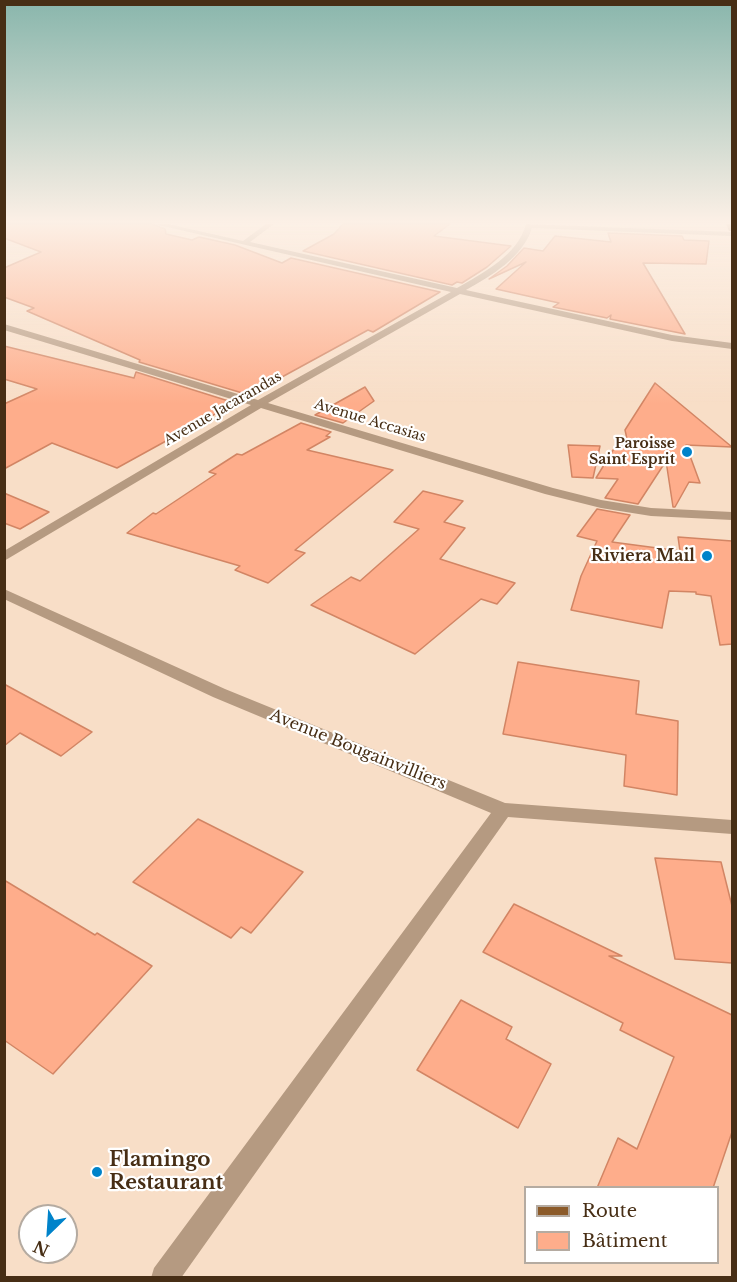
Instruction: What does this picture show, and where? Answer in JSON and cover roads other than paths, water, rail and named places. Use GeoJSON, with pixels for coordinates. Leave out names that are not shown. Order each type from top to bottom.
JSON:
{"type":"FeatureCollection","features":[{"type":"Feature","properties":{"kind":"street"},"geometry":{"type":"LineString","coordinates":[[422,284],[672,338],[732,346]]}},
{"type":"Feature","properties":{"kind":"street","name":"Avenue Jacarandas"},"geometry":{"type":"LineString","coordinates":[[4,557],[259,404],[472,284]]}},
{"type":"Feature","properties":{"kind":"street","name":"Avenue Accasias"},"geometry":{"type":"LineString","coordinates":[[4,327],[549,491],[601,504],[651,512],[732,516]]}},
{"type":"Feature","properties":{"kind":"street","name":"Avenue Bougainvilliers"},"geometry":{"type":"LineString","coordinates":[[4,593],[219,693],[503,810],[732,827]]}},
{"type":"Feature","properties":{"kind":"street"},"geometry":{"type":"LineString","coordinates":[[164,1278],[503,810]]}},
{"type":"Feature","properties":{"kind":"place","name":"Paroisse Saint Esprit"},"geometry":{"type":"Point","coordinates":[687,452]}},
{"type":"Feature","properties":{"kind":"place","name":"Riviera Mail"},"geometry":{"type":"Point","coordinates":[707,556]}},
{"type":"Feature","properties":{"kind":"place","name":"Flamingo Restaurant"},"geometry":{"type":"Point","coordinates":[97,1172]}}]}
